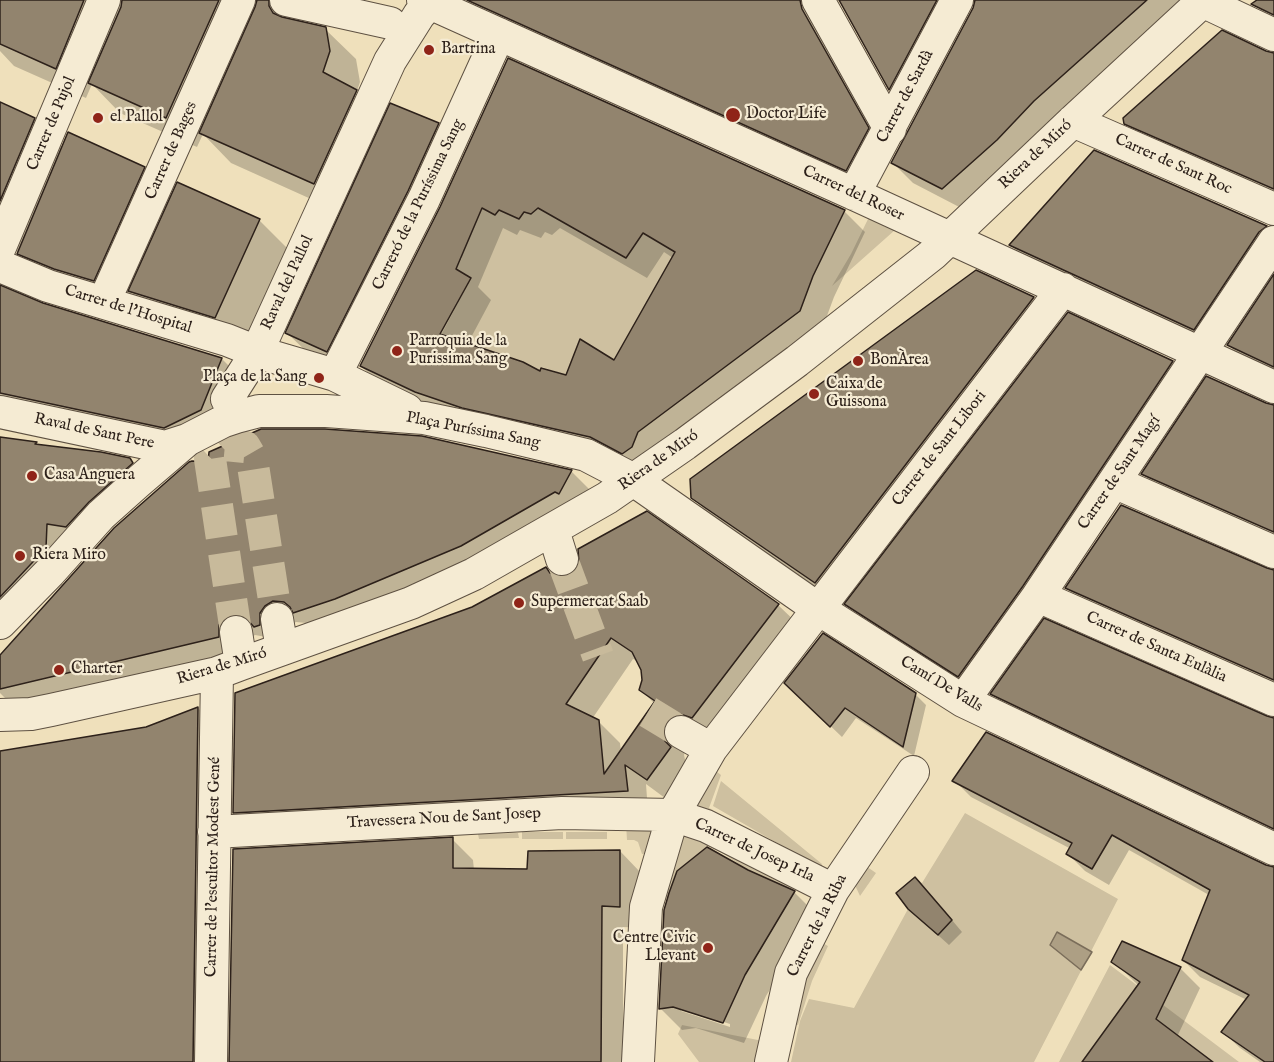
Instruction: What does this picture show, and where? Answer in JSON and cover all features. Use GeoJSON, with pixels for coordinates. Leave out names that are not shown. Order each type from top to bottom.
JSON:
{"type":"FeatureCollection","features":[{"type":"Feature","properties":{"kind":"street","name":"Carrer de Pujol"},"geometry":{"type":"LineString","coordinates":[[0,247],[104,0]]}},
{"type":"Feature","properties":{"kind":"street","name":"Carrer de Bages"},"geometry":{"type":"LineString","coordinates":[[104,302],[239,0]]}},
{"type":"Feature","properties":{"kind":"street"},"geometry":{"type":"LineString","coordinates":[[286,0],[388,12],[390,61]]}},
{"type":"Feature","properties":{"kind":"street"},"geometry":{"type":"LineString","coordinates":[[818,0],[890,129]]}},
{"type":"Feature","properties":{"kind":"street","name":"Carrer de Sardà"},"geometry":{"type":"LineString","coordinates":[[854,194],[957,0]]}},
{"type":"Feature","properties":{"kind":"street"},"geometry":{"type":"LineString","coordinates":[[1202,0],[1274,34]]}},
{"type":"Feature","properties":{"kind":"street","name":"Riera de Miró"},"geometry":{"type":"LineString","coordinates":[[0,716],[41,712],[229,668],[411,603],[474,574],[557,544],[607,498],[797,362],[933,254],[1202,0]]}},
{"type":"Feature","properties":{"kind":"street","name":"Carrer del Roser"},"geometry":{"type":"LineString","coordinates":[[428,1],[1274,387]]}},
{"type":"Feature","properties":{"kind":"street","name":"Raval del Pallol"},"geometry":{"type":"LineString","coordinates":[[228,427],[227,399],[257,352],[390,61],[428,1]]}},
{"type":"Feature","properties":{"kind":"street","name":"Carreró de la Puríssima Sang"},"geometry":{"type":"LineString","coordinates":[[335,375],[424,199],[500,34]]}},
{"type":"Feature","properties":{"kind":"street","name":"Carrer de Sant Roc"},"geometry":{"type":"LineString","coordinates":[[1073,121],[1274,209]]}},
{"type":"Feature","properties":{"kind":"street","name":"Carrer de Sant Magí"},"geometry":{"type":"LineString","coordinates":[[963,701],[1038,596],[1274,242]]}},
{"type":"Feature","properties":{"kind":"street","name":"Carrer de l'Hospital"},"geometry":{"type":"LineString","coordinates":[[0,266],[48,286],[335,375],[424,418]]}},
{"type":"Feature","properties":{"kind":"street","name":"Carrer de Sant Libori"},"geometry":{"type":"LineString","coordinates":[[638,1062],[646,907],[673,815],[711,749],[1063,289]]}},
{"type":"Feature","properties":{"kind":"street","name":"Plaça Puríssima Sang"},"geometry":{"type":"LineString","coordinates":[[228,427],[259,411],[304,411],[424,418],[486,430],[586,455],[632,479]]}},
{"type":"Feature","properties":{"kind":"street","name":"Raval de Sant Pere"},"geometry":{"type":"LineString","coordinates":[[0,412],[165,447],[187,440]]}},
{"type":"Feature","properties":{"kind":"street"},"geometry":{"type":"LineString","coordinates":[[0,623],[101,515],[187,440],[228,427]]}},
{"type":"Feature","properties":{"kind":"street","name":"Camí De Valls"},"geometry":{"type":"LineString","coordinates":[[632,479],[817,608],[963,701],[1274,849]]}},
{"type":"Feature","properties":{"kind":"street"},"geometry":{"type":"LineString","coordinates":[[1114,482],[1274,552]]}},
{"type":"Feature","properties":{"kind":"street","name":"Carrer de Santa Eulàlia"},"geometry":{"type":"LineString","coordinates":[[1038,596],[1274,700]]}},
{"type":"Feature","properties":{"kind":"street"},"geometry":{"type":"LineString","coordinates":[[278,619],[282,649]]}},
{"type":"Feature","properties":{"kind":"street","name":"Carrer de l'escultor Modest Gené"},"geometry":{"type":"LineString","coordinates":[[211,1062],[214,832],[229,668],[236,632]]}},
{"type":"Feature","properties":{"kind":"street"},"geometry":{"type":"LineString","coordinates":[[681,732],[711,749]]}},
{"type":"Feature","properties":{"kind":"street","name":"Carrer de la Riba"},"geometry":{"type":"LineString","coordinates":[[771,1062],[791,974],[833,890],[913,772]]}},
{"type":"Feature","properties":{"kind":"street","name":"Travessera Nou de Sant Josep"},"geometry":{"type":"LineString","coordinates":[[214,832],[562,813],[673,815]]}},
{"type":"Feature","properties":{"kind":"street","name":"Carrer de Josep Irla"},"geometry":{"type":"LineString","coordinates":[[673,815],[706,826],[833,890]]}},
{"type":"Feature","properties":{"kind":"shaded area"},"geometry":{"type":"Polygon","coordinates":[[[482,208],[495,215],[499,210],[531,214],[538,208],[626,258],[643,233],[675,252],[614,360],[580,339],[566,375],[542,367],[538,377],[528,373],[530,365],[523,362],[450,338],[439,339],[471,278],[456,269],[462,258],[456,253],[482,208]]]}},
{"type":"Feature","properties":{"kind":"shaded area"},"geometry":{"type":"Polygon","coordinates":[[[869,217],[895,230],[832,286],[851,254],[869,217]]]}},
{"type":"Feature","properties":{"kind":"shaded area"},"geometry":{"type":"Polygon","coordinates":[[[707,764],[721,775],[709,808],[713,810],[713,818],[695,805],[707,764]]]}},
{"type":"Feature","properties":{"kind":"shaded area"},"geometry":{"type":"Polygon","coordinates":[[[721,781],[822,864],[822,869],[713,806],[721,781]]]}},
{"type":"Feature","properties":{"kind":"shaded area"},"geometry":{"type":"Polygon","coordinates":[[[965,813],[1118,899],[1034,1062],[791,1062],[800,1021],[809,999],[854,1008],[908,909],[896,893],[915,877],[922,883],[965,813]]]}},
{"type":"Feature","properties":{"kind":"shaded area"},"geometry":{"type":"Polygon","coordinates":[[[626,824],[649,826],[653,831],[655,853],[642,854],[638,842],[627,840],[626,824]]]}},
{"type":"Feature","properties":{"kind":"shaded area"},"geometry":{"type":"Polygon","coordinates":[[[690,830],[799,882],[795,891],[748,870],[710,845],[677,871],[658,921],[649,953],[679,836],[690,830]]]}},
{"type":"Feature","properties":{"kind":"shaded area"},"geometry":{"type":"Polygon","coordinates":[[[522,832],[563,832],[563,839],[522,839],[522,832]]]}},
{"type":"Feature","properties":{"kind":"shaded area"},"geometry":{"type":"Polygon","coordinates":[[[566,832],[607,832],[607,839],[566,839],[566,832]]]}},
{"type":"Feature","properties":{"kind":"shaded area"},"geometry":{"type":"Polygon","coordinates":[[[518,833],[519,838],[479,839],[478,834],[518,833]]]}},
{"type":"Feature","properties":{"kind":"shaded area"},"geometry":{"type":"Polygon","coordinates":[[[863,864],[876,873],[860,896],[854,883],[863,864]]]}},
{"type":"Feature","properties":{"kind":"shaded area"},"geometry":{"type":"Polygon","coordinates":[[[1057,932],[1092,952],[1081,970],[1050,945],[1057,932]]]}},
{"type":"Feature","properties":{"kind":"shaded area"},"geometry":{"type":"Polygon","coordinates":[[[817,940],[828,946],[812,981],[798,1025],[785,1022],[817,940]]]}},
{"type":"Feature","properties":{"kind":"shaded area"},"geometry":{"type":"Polygon","coordinates":[[[1110,965],[1239,1062],[1059,1062],[1110,965]]]}},
{"type":"Feature","properties":{"kind":"shaded area"},"geometry":{"type":"Polygon","coordinates":[[[682,1025],[763,1041],[760,1062],[699,1062],[678,1034],[682,1025]]]}},
{"type":"Feature","properties":{"kind":"building"},"geometry":{"type":"Polygon","coordinates":[[[0,0],[84,0],[56,69],[0,44],[0,0]]]}},
{"type":"Feature","properties":{"kind":"building"},"geometry":{"type":"Polygon","coordinates":[[[122,0],[219,0],[166,118],[88,83],[122,0]]]}},
{"type":"Feature","properties":{"kind":"building"},"geometry":{"type":"Polygon","coordinates":[[[257,0],[269,0],[273,13],[282,17],[326,27],[330,51],[323,72],[357,90],[314,184],[199,133],[257,0]]]}},
{"type":"Feature","properties":{"kind":"building"},"geometry":{"type":"Polygon","coordinates":[[[467,0],[800,0],[802,9],[869,128],[846,171],[467,0]]]}},
{"type":"Feature","properties":{"kind":"building"},"geometry":{"type":"Polygon","coordinates":[[[839,0],[937,0],[889,90],[839,0]]]}},
{"type":"Feature","properties":{"kind":"building"},"geometry":{"type":"Polygon","coordinates":[[[975,0],[1147,0],[1034,101],[997,140],[942,189],[891,163],[973,8],[975,0]]]}},
{"type":"Feature","properties":{"kind":"building"},"geometry":{"type":"Polygon","coordinates":[[[1257,0],[1274,0],[1274,15],[1251,4],[1257,0]]]}},
{"type":"Feature","properties":{"kind":"building"},"geometry":{"type":"Polygon","coordinates":[[[1222,30],[1274,53],[1274,189],[1124,124],[1123,118],[1222,30]]]}},
{"type":"Feature","properties":{"kind":"building"},"geometry":{"type":"Polygon","coordinates":[[[508,58],[845,210],[813,276],[800,311],[638,432],[632,447],[622,454],[590,437],[462,408],[415,392],[360,366],[440,207],[508,58]],[[482,208],[456,269],[471,278],[440,334],[523,362],[540,371],[541,368],[566,375],[580,339],[614,360],[675,252],[643,233],[626,258],[538,208],[531,214],[524,212],[519,219],[499,210],[495,215],[482,208]]]}},
{"type":"Feature","properties":{"kind":"building"},"geometry":{"type":"Polygon","coordinates":[[[0,102],[35,118],[0,201],[0,102]]]}},
{"type":"Feature","properties":{"kind":"building"},"geometry":{"type":"Polygon","coordinates":[[[390,103],[439,123],[408,191],[327,352],[285,333],[390,103]]]}},
{"type":"Feature","properties":{"kind":"building"},"geometry":{"type":"Polygon","coordinates":[[[68,132],[145,167],[94,281],[54,269],[17,254],[68,132]]]}},
{"type":"Feature","properties":{"kind":"building"},"geometry":{"type":"Polygon","coordinates":[[[1094,150],[1267,226],[1259,232],[1194,330],[1009,245],[1094,150]]]}},
{"type":"Feature","properties":{"kind":"building"},"geometry":{"type":"Polygon","coordinates":[[[177,182],[260,219],[215,318],[128,291],[177,182]]]}},
{"type":"Feature","properties":{"kind":"building"},"geometry":{"type":"Polygon","coordinates":[[[976,270],[1034,297],[815,583],[691,498],[690,479],[976,270]]]}},
{"type":"Feature","properties":{"kind":"building"},"geometry":{"type":"Polygon","coordinates":[[[1274,274],[1274,367],[1227,345],[1274,274]]]}},
{"type":"Feature","properties":{"kind":"building"},"geometry":{"type":"Polygon","coordinates":[[[0,285],[43,303],[222,358],[201,410],[164,428],[0,393],[0,285]]]}},
{"type":"Feature","properties":{"kind":"building"},"geometry":{"type":"Polygon","coordinates":[[[1068,312],[1173,361],[1023,586],[958,677],[844,604],[1068,312]]]}},
{"type":"Feature","properties":{"kind":"building"},"geometry":{"type":"Polygon","coordinates":[[[1206,376],[1274,405],[1274,532],[1141,474],[1206,376]]]}},
{"type":"Feature","properties":{"kind":"building"},"geometry":{"type":"Polygon","coordinates":[[[261,429],[325,429],[422,436],[572,470],[559,494],[555,492],[461,546],[335,599],[293,613],[284,602],[273,601],[260,613],[260,625],[254,627],[243,615],[233,614],[224,618],[219,625],[219,637],[0,689],[0,655],[114,528],[189,462],[208,462],[209,452],[261,429]]]}},
{"type":"Feature","properties":{"kind":"building"},"geometry":{"type":"Polygon","coordinates":[[[0,437],[101,452],[130,458],[133,463],[89,502],[66,527],[47,524],[46,548],[0,597],[0,437]]]}},
{"type":"Feature","properties":{"kind":"building"},"geometry":{"type":"Polygon","coordinates":[[[1121,505],[1274,570],[1274,680],[1065,588],[1121,505]]]}},
{"type":"Feature","properties":{"kind":"building"},"geometry":{"type":"Polygon","coordinates":[[[647,511],[779,604],[692,718],[680,714],[672,716],[666,723],[663,733],[665,741],[671,747],[647,780],[625,765],[628,791],[233,813],[235,693],[472,607],[546,567],[550,573],[557,576],[568,576],[575,572],[579,564],[578,549],[647,511]],[[611,638],[566,704],[599,720],[604,774],[655,701],[639,690],[642,680],[641,670],[632,652],[611,638]]]}},
{"type":"Feature","properties":{"kind":"building"},"geometry":{"type":"Polygon","coordinates":[[[1044,618],[1274,718],[1274,829],[990,694],[1044,618]]]}},
{"type":"Feature","properties":{"kind":"building"},"geometry":{"type":"Polygon","coordinates":[[[823,633],[916,693],[903,747],[845,708],[830,727],[784,683],[823,633]]]}},
{"type":"Feature","properties":{"kind":"building"},"geometry":{"type":"Polygon","coordinates":[[[198,707],[193,1062],[0,1062],[0,751],[146,727],[198,707]]]}},
{"type":"Feature","properties":{"kind":"building"},"geometry":{"type":"Polygon","coordinates":[[[986,732],[1274,867],[1274,1062],[1265,1062],[1221,1032],[1249,995],[1182,960],[1210,890],[1112,835],[1092,869],[1066,854],[1072,843],[952,781],[986,732]]]}},
{"type":"Feature","properties":{"kind":"building"},"geometry":{"type":"Polygon","coordinates":[[[453,837],[453,868],[527,869],[528,851],[620,850],[620,907],[602,906],[601,1062],[229,1062],[233,849],[453,837]]]}},
{"type":"Feature","properties":{"kind":"building","name":"Centre Civic Llevant"},"geometry":{"type":"Polygon","coordinates":[[[707,847],[748,870],[795,891],[745,975],[723,1023],[673,1007],[659,1009],[664,910],[669,893],[677,871],[707,847]]]}},
{"type":"Feature","properties":{"kind":"building"},"geometry":{"type":"Polygon","coordinates":[[[915,877],[952,920],[938,935],[908,909],[896,893],[915,877]]]}},
{"type":"Feature","properties":{"kind":"building"},"geometry":{"type":"Polygon","coordinates":[[[1122,941],[1181,967],[1156,1019],[1213,1062],[1082,1062],[1140,982],[1111,962],[1122,941]]]}},
{"type":"Feature","properties":{"kind":"tunnel"},"geometry":{"type":"LineString","coordinates":[[236,632],[210,459],[225,445],[245,447],[252,459],[277,619]]}},
{"type":"Feature","properties":{"kind":"tunnel"},"geometry":{"type":"LineString","coordinates":[[562,559],[598,656]]}},
{"type":"Feature","properties":{"kind":"tunnel"},"geometry":{"type":"LineString","coordinates":[[648,712],[681,732]]}},
{"type":"Feature","properties":{"kind":"place","name":"Bartrina"},"geometry":{"type":"Point","coordinates":[429,50]}},
{"type":"Feature","properties":{"kind":"place","name":"Doctor Life"},"geometry":{"type":"Point","coordinates":[733,115]}},
{"type":"Feature","properties":{"kind":"place","name":"el Pallol"},"geometry":{"type":"Point","coordinates":[98,118]}},
{"type":"Feature","properties":{"kind":"place","name":"Parroquia de la Purissima Sang"},"geometry":{"type":"Point","coordinates":[397,351]}},
{"type":"Feature","properties":{"kind":"place","name":"BonÀrea"},"geometry":{"type":"Point","coordinates":[858,361]}},
{"type":"Feature","properties":{"kind":"place","name":"Plaça de la Sang"},"geometry":{"type":"Point","coordinates":[319,378]}},
{"type":"Feature","properties":{"kind":"place","name":"Caixa de Guissona"},"geometry":{"type":"Point","coordinates":[814,394]}},
{"type":"Feature","properties":{"kind":"place","name":"Casa Anguera"},"geometry":{"type":"Point","coordinates":[32,476]}},
{"type":"Feature","properties":{"kind":"place","name":"Riera Miro"},"geometry":{"type":"Point","coordinates":[20,556]}},
{"type":"Feature","properties":{"kind":"place","name":"Supermercat Saab"},"geometry":{"type":"Point","coordinates":[519,603]}},
{"type":"Feature","properties":{"kind":"place","name":"Charter"},"geometry":{"type":"Point","coordinates":[59,670]}},
{"type":"Feature","properties":{"kind":"place","name":"Centre Civic Llevant"},"geometry":{"type":"Point","coordinates":[708,948]}}]}
